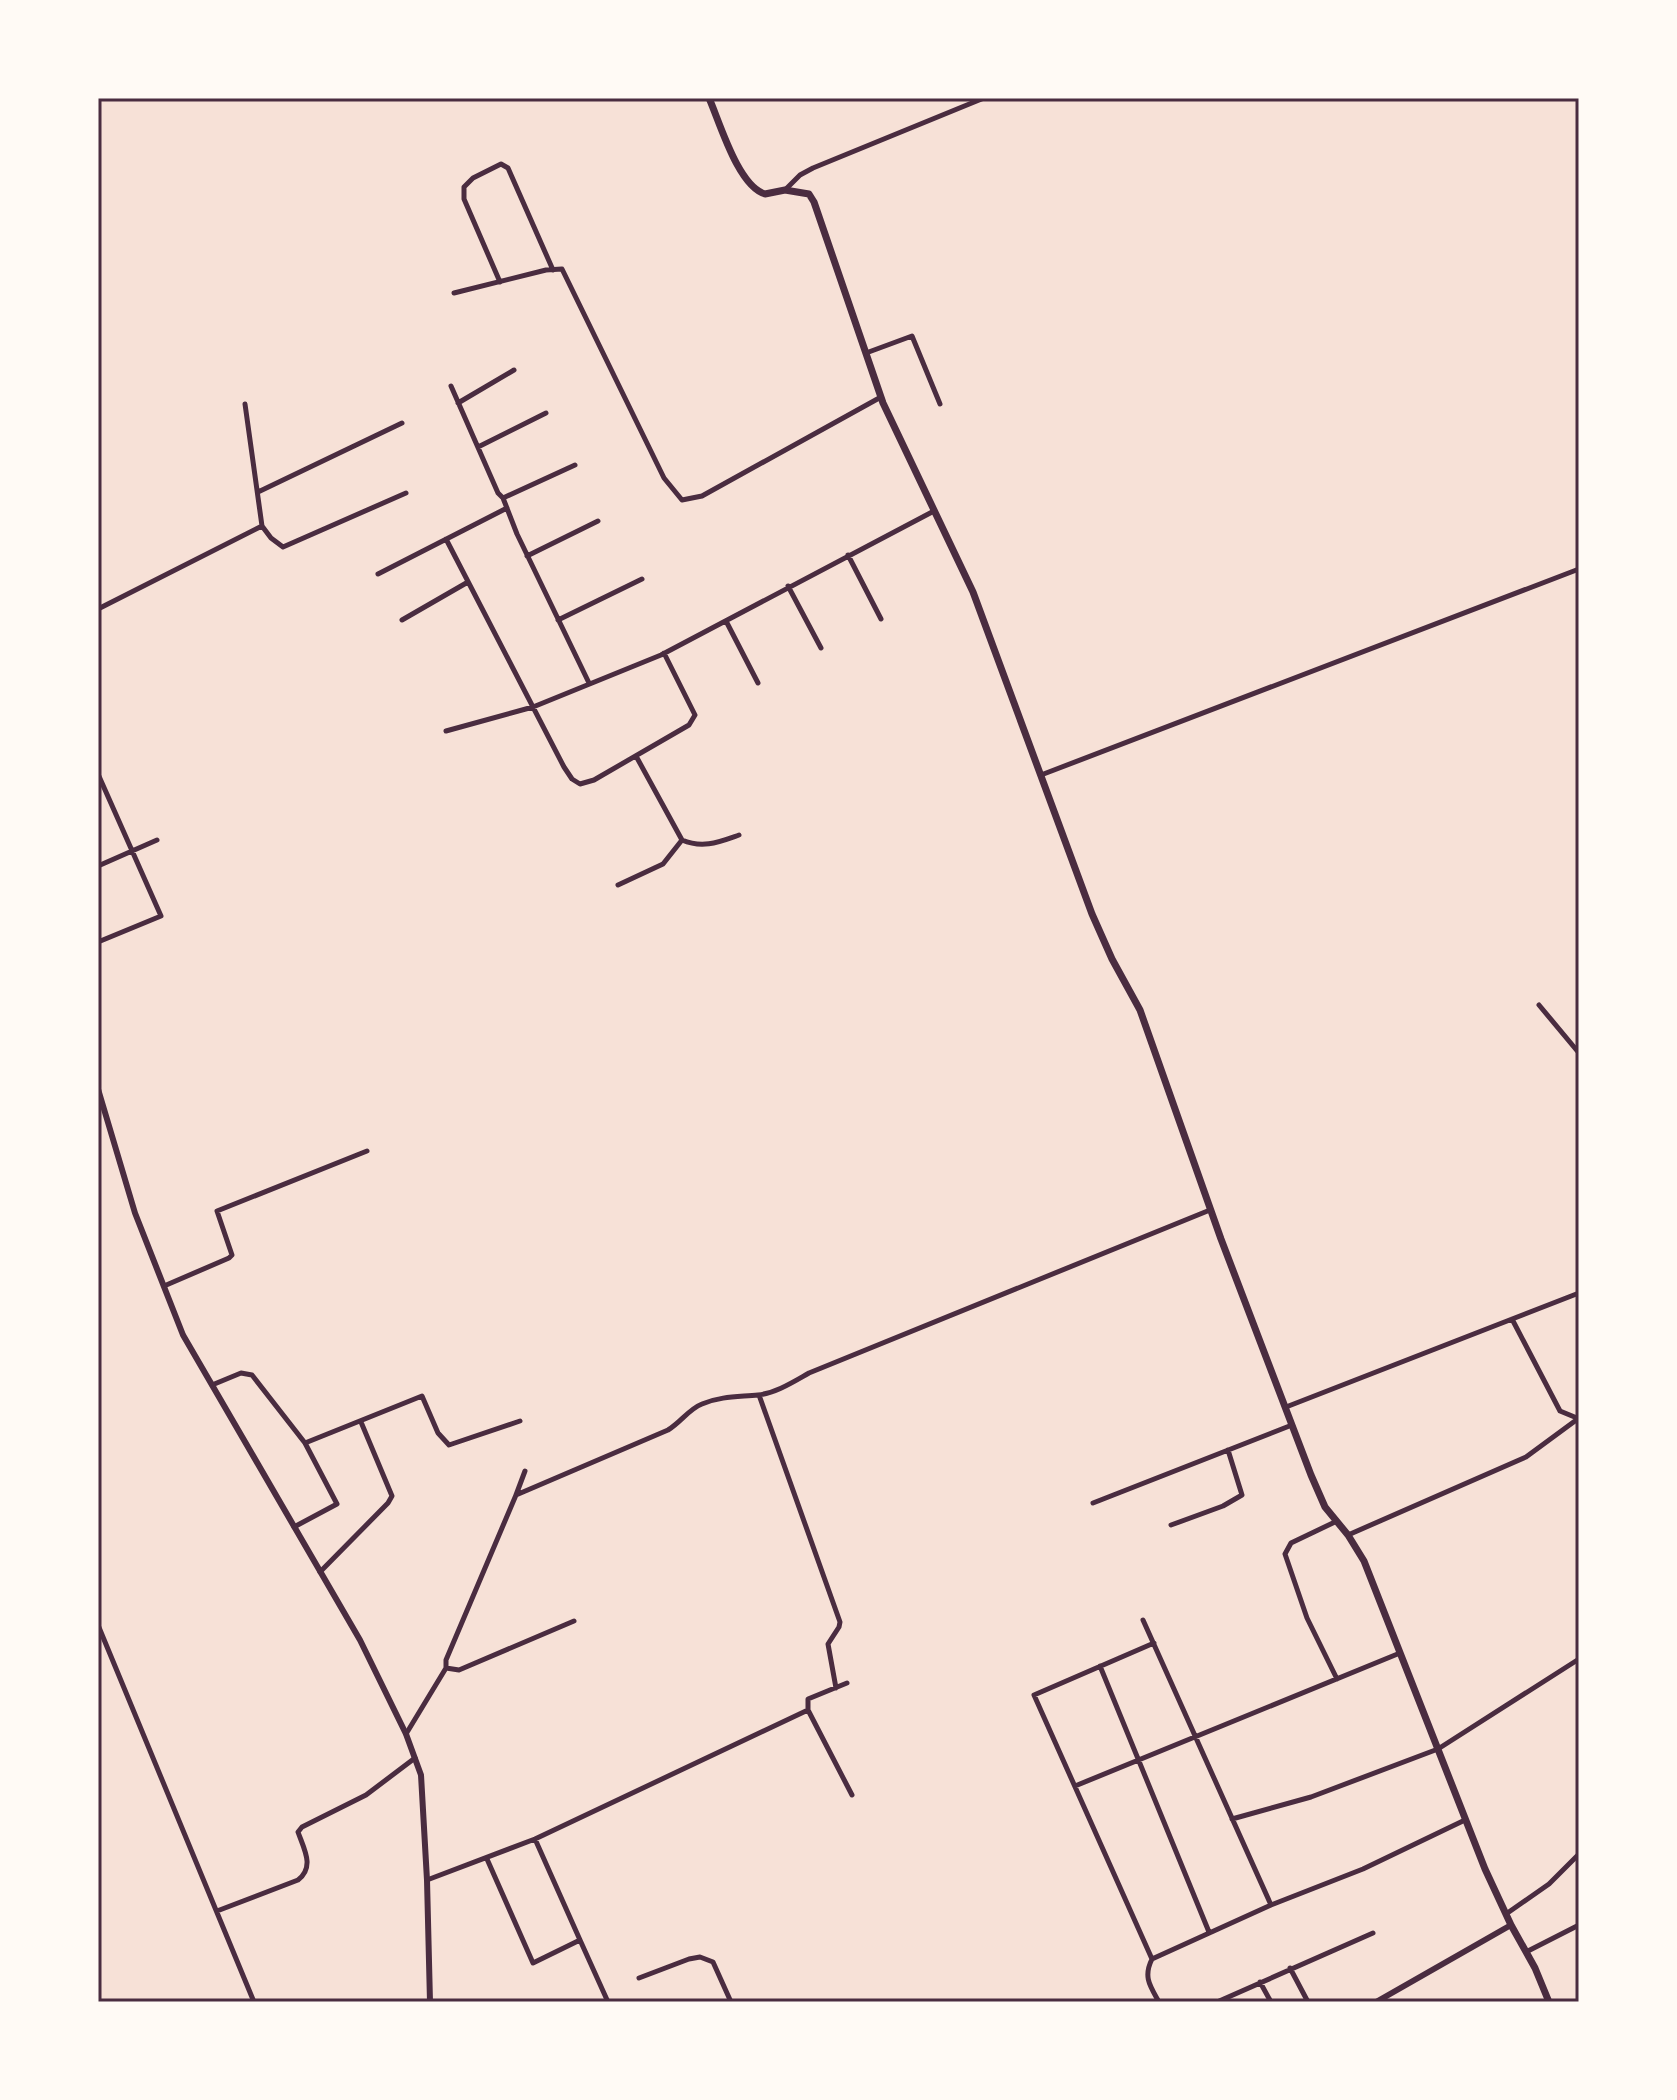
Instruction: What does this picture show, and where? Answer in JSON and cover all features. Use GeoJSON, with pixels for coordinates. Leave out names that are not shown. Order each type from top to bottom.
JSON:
{"type":"FeatureCollection","features":[{"type":"Feature","properties":{"kind":"main road"},"geometry":{"type":"LineString","coordinates":[[709,98],[738,167],[751,186],[765,194],[785,190],[809,194],[814,202],[881,397],[973,592],[1092,914],[1140,1010],[1210,1210],[1325,1507],[1364,1561],[1465,1820],[1549,2002]]}},
{"type":"Feature","properties":{"kind":"street"},"geometry":{"type":"LineString","coordinates":[[785,190],[800,175],[813,168],[984,98]]}},
{"type":"Feature","properties":{"kind":"street"},"geometry":{"type":"LineString","coordinates":[[500,282],[464,199],[464,187],[473,178],[501,164],[508,168],[553,270]]}},
{"type":"Feature","properties":{"kind":"street"},"geometry":{"type":"LineString","coordinates":[[454,293],[562,269],[664,478],[682,500],[702,496],[881,397]]}},
{"type":"Feature","properties":{"kind":"street"},"geometry":{"type":"LineString","coordinates":[[866,353],[912,336],[940,404]]}},
{"type":"Feature","properties":{"kind":"street"},"geometry":{"type":"LineString","coordinates":[[458,403],[514,370]]}},
{"type":"Feature","properties":{"kind":"street"},"geometry":{"type":"LineString","coordinates":[[451,386],[527,556],[589,683]]}},
{"type":"Feature","properties":{"kind":"street"},"geometry":{"type":"LineString","coordinates":[[245,404],[262,526],[283,547],[406,493]]}},
{"type":"Feature","properties":{"kind":"street"},"geometry":{"type":"LineString","coordinates":[[478,447],[546,413]]}},
{"type":"Feature","properties":{"kind":"street"},"geometry":{"type":"LineString","coordinates":[[258,492],[402,423]]}},
{"type":"Feature","properties":{"kind":"street"},"geometry":{"type":"LineString","coordinates":[[503,498],[575,465]]}},
{"type":"Feature","properties":{"kind":"street"},"geometry":{"type":"LineString","coordinates":[[378,574],[507,508]]}},
{"type":"Feature","properties":{"kind":"street"},"geometry":{"type":"LineString","coordinates":[[446,731],[533,707],[664,653],[934,511]]}},
{"type":"Feature","properties":{"kind":"street"},"geometry":{"type":"LineString","coordinates":[[527,556],[598,521]]}},
{"type":"Feature","properties":{"kind":"street"},"geometry":{"type":"LineString","coordinates":[[98,609],[262,526]]}},
{"type":"Feature","properties":{"kind":"street"},"geometry":{"type":"LineString","coordinates":[[446,539],[564,767],[580,784],[594,780],[681,731],[695,715],[664,653]]}},
{"type":"Feature","properties":{"kind":"street"},"geometry":{"type":"LineString","coordinates":[[848,555],[881,619]]}},
{"type":"Feature","properties":{"kind":"street"},"geometry":{"type":"LineString","coordinates":[[1040,776],[1579,569]]}},
{"type":"Feature","properties":{"kind":"street"},"geometry":{"type":"LineString","coordinates":[[558,620],[642,579]]}},
{"type":"Feature","properties":{"kind":"street"},"geometry":{"type":"LineString","coordinates":[[402,620],[468,582]]}},
{"type":"Feature","properties":{"kind":"street"},"geometry":{"type":"LineString","coordinates":[[788,586],[821,648]]}},
{"type":"Feature","properties":{"kind":"street"},"geometry":{"type":"LineString","coordinates":[[726,621],[758,683]]}},
{"type":"Feature","properties":{"kind":"street"},"geometry":{"type":"LineString","coordinates":[[636,756],[682,840],[694,846],[709,845],[739,835]]}},
{"type":"Feature","properties":{"kind":"street"},"geometry":{"type":"LineString","coordinates":[[98,774],[101,790],[161,916],[98,942]]}},
{"type":"Feature","properties":{"kind":"street"},"geometry":{"type":"LineString","coordinates":[[98,866],[157,840]]}},
{"type":"Feature","properties":{"kind":"street"},"geometry":{"type":"LineString","coordinates":[[618,885],[663,864],[682,840]]}},
{"type":"Feature","properties":{"kind":"street"},"geometry":{"type":"LineString","coordinates":[[1539,1005],[1579,1053]]}},
{"type":"Feature","properties":{"kind":"street"},"geometry":{"type":"LineString","coordinates":[[98,1089],[135,1213],[183,1335],[360,1640],[415,1758],[421,1775],[430,2002]]}},
{"type":"Feature","properties":{"kind":"street"},"geometry":{"type":"LineString","coordinates":[[163,1287],[232,1255],[217,1211],[367,1151]]}},
{"type":"Feature","properties":{"kind":"street"},"geometry":{"type":"LineString","coordinates":[[516,1495],[668,1430],[681,1422],[691,1409],[703,1403],[725,1397],[759,1395],[785,1387],[809,1373],[1210,1210]]}},
{"type":"Feature","properties":{"kind":"street"},"geometry":{"type":"LineString","coordinates":[[1285,1408],[1579,1293]]}},
{"type":"Feature","properties":{"kind":"street"},"geometry":{"type":"LineString","coordinates":[[1512,1319],[1560,1411],[1578,1418]]}},
{"type":"Feature","properties":{"kind":"street"},"geometry":{"type":"LineString","coordinates":[[212,1386],[241,1373],[252,1375],[305,1443],[337,1504],[293,1527]]}},
{"type":"Feature","properties":{"kind":"street"},"geometry":{"type":"LineString","coordinates":[[759,1395],[840,1622],[828,1641],[836,1688]]}},
{"type":"Feature","properties":{"kind":"street"},"geometry":{"type":"LineString","coordinates":[[305,1443],[422,1396],[438,1433],[449,1445],[520,1421]]}},
{"type":"Feature","properties":{"kind":"street"},"geometry":{"type":"LineString","coordinates":[[1348,1535],[1526,1457],[1578,1418]]}},
{"type":"Feature","properties":{"kind":"street"},"geometry":{"type":"LineString","coordinates":[[320,1572],[392,1496],[361,1422]]}},
{"type":"Feature","properties":{"kind":"street"},"geometry":{"type":"LineString","coordinates":[[1093,1503],[1292,1425]]}},
{"type":"Feature","properties":{"kind":"street"},"geometry":{"type":"LineString","coordinates":[[1171,1525],[1223,1506],[1242,1495],[1228,1450]]}},
{"type":"Feature","properties":{"kind":"street"},"geometry":{"type":"LineString","coordinates":[[406,1734],[446,1668],[446,1660],[525,1471]]}},
{"type":"Feature","properties":{"kind":"street"},"geometry":{"type":"LineString","coordinates":[[1337,1521],[1291,1543],[1285,1554],[1307,1618],[1337,1679]]}},
{"type":"Feature","properties":{"kind":"street"},"geometry":{"type":"LineString","coordinates":[[1143,1620],[1271,1905]]}},
{"type":"Feature","properties":{"kind":"street"},"geometry":{"type":"LineString","coordinates":[[446,1668],[459,1670],[574,1621]]}},
{"type":"Feature","properties":{"kind":"street"},"geometry":{"type":"LineString","coordinates":[[98,1625],[254,2002]]}},
{"type":"Feature","properties":{"kind":"street"},"geometry":{"type":"LineString","coordinates":[[1152,1959],[1034,1695],[1154,1643]]}},
{"type":"Feature","properties":{"kind":"street"},"geometry":{"type":"LineString","coordinates":[[1075,1787],[1400,1653]]}},
{"type":"Feature","properties":{"kind":"street"},"geometry":{"type":"LineString","coordinates":[[1232,1819],[1311,1797],[1438,1749],[1579,1659]]}},
{"type":"Feature","properties":{"kind":"street"},"geometry":{"type":"LineString","coordinates":[[1100,1666],[1209,1932]]}},
{"type":"Feature","properties":{"kind":"street"},"geometry":{"type":"LineString","coordinates":[[847,1683],[808,1699],[808,1710],[852,1795]]}},
{"type":"Feature","properties":{"kind":"street"},"geometry":{"type":"LineString","coordinates":[[427,1880],[535,1839],[808,1710]]}},
{"type":"Feature","properties":{"kind":"street"},"geometry":{"type":"LineString","coordinates":[[217,1911],[298,1880],[309,1864],[298,1832],[302,1827],[366,1795],[415,1758]]}},
{"type":"Feature","properties":{"kind":"street"},"geometry":{"type":"LineString","coordinates":[[1159,2002],[1147,1981],[1147,1970],[1152,1959],[1271,1905],[1363,1869],[1465,1820]]}},
{"type":"Feature","properties":{"kind":"street"},"geometry":{"type":"LineString","coordinates":[[535,1839],[608,2002]]}},
{"type":"Feature","properties":{"kind":"street"},"geometry":{"type":"LineString","coordinates":[[1506,1914],[1549,1884],[1579,1854]]}},
{"type":"Feature","properties":{"kind":"street"},"geometry":{"type":"LineString","coordinates":[[487,1859],[533,1963],[580,1940]]}},
{"type":"Feature","properties":{"kind":"street"},"geometry":{"type":"LineString","coordinates":[[1376,2002],[1511,1925]]}},
{"type":"Feature","properties":{"kind":"street"},"geometry":{"type":"LineString","coordinates":[[1525,1952],[1579,1925]]}},
{"type":"Feature","properties":{"kind":"street"},"geometry":{"type":"LineString","coordinates":[[1217,2002],[1373,1933]]}},
{"type":"Feature","properties":{"kind":"street"},"geometry":{"type":"LineString","coordinates":[[639,1978],[700,1957],[713,1962],[731,2002]]}},
{"type":"Feature","properties":{"kind":"street"},"geometry":{"type":"LineString","coordinates":[[1290,1968],[1308,2002]]}},
{"type":"Feature","properties":{"kind":"street"},"geometry":{"type":"LineString","coordinates":[[1260,1982],[1271,2002]]}}]}
